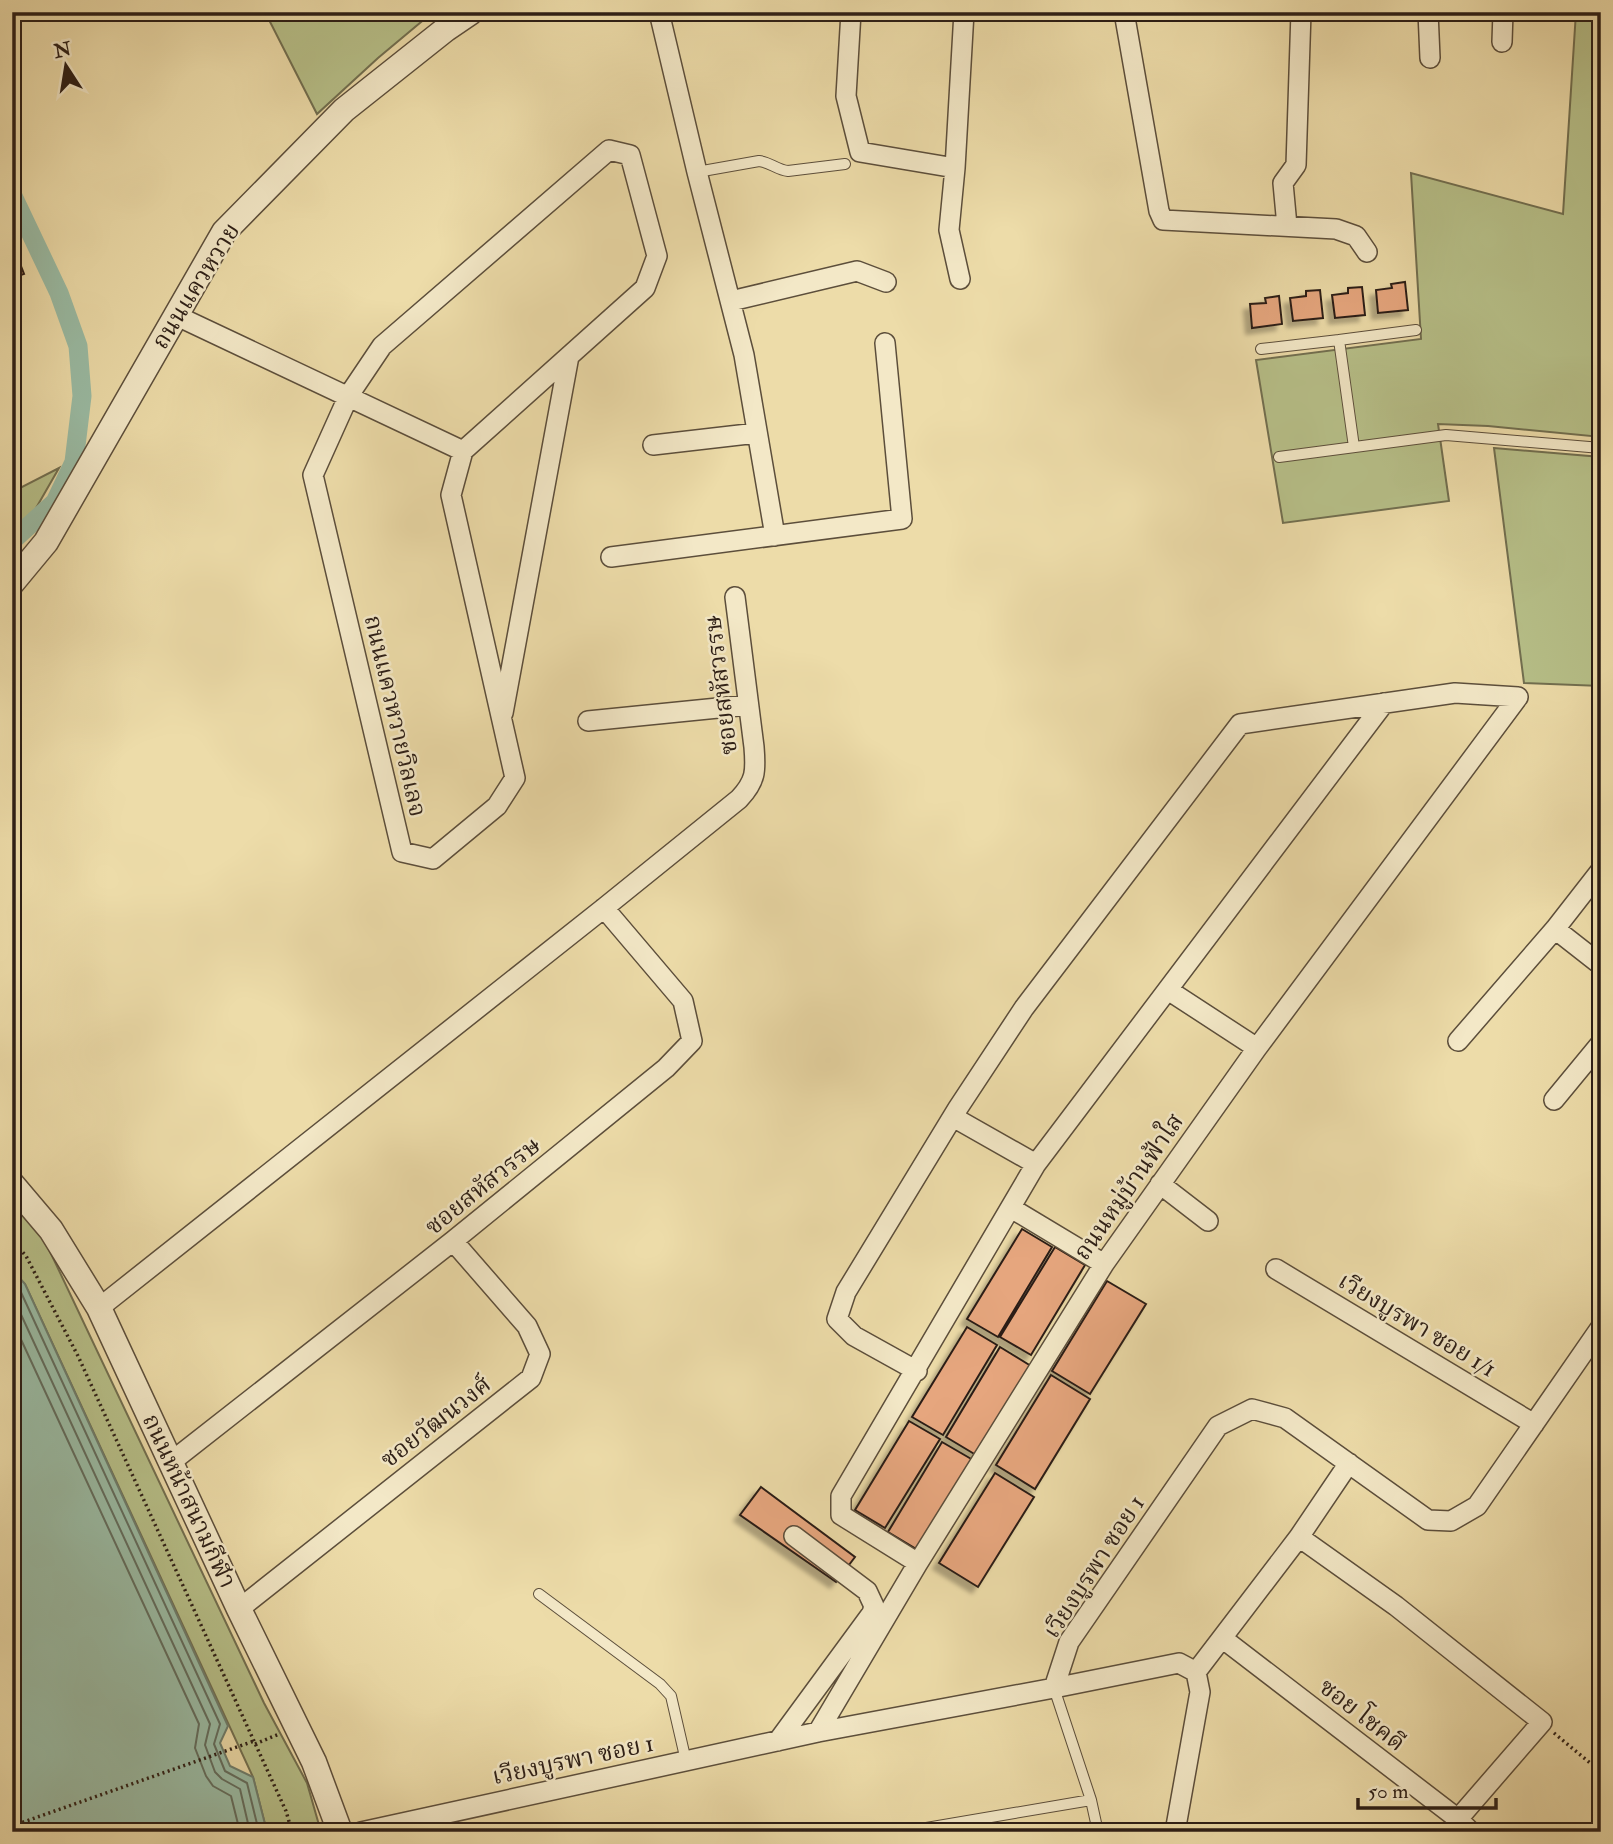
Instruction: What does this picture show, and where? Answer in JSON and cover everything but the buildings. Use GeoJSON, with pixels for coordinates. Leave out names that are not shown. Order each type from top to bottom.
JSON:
{"type":"FeatureCollection","features":[{"type":"Feature","properties":{"kind":"street","name":"ถนนแควหวาย"},"geometry":{"type":"LineString","coordinates":[[12,583],[46,542],[224,232],[344,110],[471,12]]}},
{"type":"Feature","properties":{"kind":"street"},"geometry":{"type":"LineString","coordinates":[[659,12],[744,355],[775,536]]}},
{"type":"Feature","properties":{"kind":"street"},"geometry":{"type":"LineString","coordinates":[[851,12],[846,96],[860,152],[955,168]]}},
{"type":"Feature","properties":{"kind":"street"},"geometry":{"type":"LineString","coordinates":[[960,279],[949,230],[964,12]]}},
{"type":"Feature","properties":{"kind":"street"},"geometry":{"type":"LineString","coordinates":[[1124,12],[1159,211],[1163,220],[1336,229],[1356,236],[1367,252]]}},
{"type":"Feature","properties":{"kind":"street"},"geometry":{"type":"LineString","coordinates":[[1287,226],[1283,183],[1296,165],[1301,12]]}},
{"type":"Feature","properties":{"kind":"street"},"geometry":{"type":"LineString","coordinates":[[1428,12],[1430,58]]}},
{"type":"Feature","properties":{"kind":"street"},"geometry":{"type":"LineString","coordinates":[[1502,42],[1503,12]]}},
{"type":"Feature","properties":{"kind":"street","name":"ถนนแควหวายวิลเลจ"},"geometry":{"type":"LineString","coordinates":[[609,150],[630,155],[657,256],[645,288],[463,451],[451,495],[514,778],[497,806],[433,859],[401,852],[313,475],[349,396],[382,346],[609,150]]}},
{"type":"Feature","properties":{"kind":"street"},"geometry":{"type":"LineString","coordinates":[[731,301],[857,271],[886,282]]}},
{"type":"Feature","properties":{"kind":"street"},"geometry":{"type":"LineString","coordinates":[[175,315],[463,451]]}},
{"type":"Feature","properties":{"kind":"street"},"geometry":{"type":"LineString","coordinates":[[611,557],[902,519],[885,343]]}},
{"type":"Feature","properties":{"kind":"street","name":"ถนนแควหวายวิลเลจ"},"geometry":{"type":"LineString","coordinates":[[502,721],[569,356]]}},
{"type":"Feature","properties":{"kind":"street"},"geometry":{"type":"LineString","coordinates":[[653,445],[757,433]]}},
{"type":"Feature","properties":{"kind":"street","name":"ซอยสหัสวรรษ"},"geometry":{"type":"LineString","coordinates":[[99,1308],[604,908],[739,799],[751,786],[755,768],[735,597]]}},
{"type":"Feature","properties":{"kind":"street","name":"ถนนหมู่บ้านฟ้าใส"},"geometry":{"type":"LineString","coordinates":[[818,1731],[918,1563],[1104,1264],[1257,1048],[1518,697],[1455,692],[1384,703]]}},
{"type":"Feature","properties":{"kind":"street"},"geometry":{"type":"LineString","coordinates":[[918,1563],[841,1516],[841,1496],[917,1371],[1036,1164],[1384,703]]}},
{"type":"Feature","properties":{"kind":"street"},"geometry":{"type":"LineString","coordinates":[[917,1371],[854,1336],[837,1320],[846,1292],[953,1117],[1024,1008],[1240,724],[1384,703]]}},
{"type":"Feature","properties":{"kind":"street"},"geometry":{"type":"LineString","coordinates":[[588,721],[748,705]]}},
{"type":"Feature","properties":{"kind":"street"},"geometry":{"type":"LineString","coordinates":[[1458,1041],[1555,929],[1601,870]]}},
{"type":"Feature","properties":{"kind":"street","name":"ซอยสหัสวรรษ"},"geometry":{"type":"LineString","coordinates":[[171,1462],[453,1241],[666,1068],[692,1041],[683,1001],[604,908]]}},
{"type":"Feature","properties":{"kind":"street"},"geometry":{"type":"LineString","coordinates":[[1555,929],[1601,965]]}},
{"type":"Feature","properties":{"kind":"street"},"geometry":{"type":"LineString","coordinates":[[1168,990],[1257,1048]]}},
{"type":"Feature","properties":{"kind":"street"},"geometry":{"type":"LineString","coordinates":[[1554,1100],[1601,1043]]}},
{"type":"Feature","properties":{"kind":"street"},"geometry":{"type":"LineString","coordinates":[[953,1117],[1036,1164]]}},
{"type":"Feature","properties":{"kind":"street","name":"ถนนหน้าสนามกีฬา"},"geometry":{"type":"LineString","coordinates":[[12,1184],[51,1230],[99,1308],[239,1609],[314,1762],[340,1832]]}},
{"type":"Feature","properties":{"kind":"street"},"geometry":{"type":"LineString","coordinates":[[1160,1184],[1208,1221]]}},
{"type":"Feature","properties":{"kind":"street"},"geometry":{"type":"LineString","coordinates":[[1011,1208],[1104,1264]]}},
{"type":"Feature","properties":{"kind":"street","name":"ซอยวัฒนวงศ์"},"geometry":{"type":"LineString","coordinates":[[239,1609],[531,1378],[540,1354],[527,1326],[453,1241]]}},
{"type":"Feature","properties":{"kind":"street","name":"เวียงบูรพา ซอย 1/1"},"geometry":{"type":"LineString","coordinates":[[1276,1269],[1534,1423]]}},
{"type":"Feature","properties":{"kind":"street","name":"เวียงบูรพา ซอย 1"},"geometry":{"type":"LineString","coordinates":[[361,1832],[818,1731],[1054,1688],[1069,1642],[1218,1426],[1252,1409],[1286,1418],[1428,1520],[1451,1521],[1477,1506],[1601,1327]]}},
{"type":"Feature","properties":{"kind":"street"},"geometry":{"type":"LineString","coordinates":[[1175,1832],[1200,1692],[1196,1672],[1299,1537],[1349,1463]]}},
{"type":"Feature","properties":{"kind":"street"},"geometry":{"type":"LineString","coordinates":[[778,1741],[872,1613],[874,1606],[867,1591],[794,1536]]}},
{"type":"Feature","properties":{"kind":"street"},"geometry":{"type":"LineString","coordinates":[[1299,1537],[1396,1606],[1542,1722],[1464,1826]]}},
{"type":"Feature","properties":{"kind":"street","name":"ซอย โชคดี"},"geometry":{"type":"LineString","coordinates":[[1222,1638],[1464,1826]]}},
{"type":"Feature","properties":{"kind":"street"},"geometry":{"type":"LineString","coordinates":[[1054,1688],[1179,1663],[1196,1672]]}},
{"type":"Feature","properties":{"kind":"lane"},"geometry":{"type":"LineString","coordinates":[[697,172],[760,161],[766,161],[780,171],[788,172],[845,164]]}},
{"type":"Feature","properties":{"kind":"lane"},"geometry":{"type":"LineString","coordinates":[[1261,349],[1416,330]]}},
{"type":"Feature","properties":{"kind":"lane"},"geometry":{"type":"LineString","coordinates":[[1339,340],[1354,447]]}},
{"type":"Feature","properties":{"kind":"lane"},"geometry":{"type":"LineString","coordinates":[[1279,457],[1446,435],[1601,448]]}},
{"type":"Feature","properties":{"kind":"lane"},"geometry":{"type":"LineString","coordinates":[[539,1594],[671,1696],[686,1761]]}},
{"type":"Feature","properties":{"kind":"lane"},"geometry":{"type":"LineString","coordinates":[[1054,1688],[1091,1800],[1098,1832]]}},
{"type":"Feature","properties":{"kind":"lane"},"geometry":{"type":"LineString","coordinates":[[903,1832],[1091,1800]]}},
{"type":"Feature","properties":{"kind":"path"},"geometry":{"type":"LineString","coordinates":[[12,1240],[26,1256],[78,1356],[286,1811],[292,1832]]}},
{"type":"Feature","properties":{"kind":"path"},"geometry":{"type":"LineString","coordinates":[[1542,1722],[1601,1772]]}},
{"type":"Feature","properties":{"kind":"path"},"geometry":{"type":"LineString","coordinates":[[12,1826],[254,1741]]}},
{"type":"Feature","properties":{"kind":"shaded area"},"geometry":{"type":"Polygon","coordinates":[[[265,12],[433,12],[317,114],[265,12]]]}},
{"type":"Feature","properties":{"kind":"shaded area"},"geometry":{"type":"Polygon","coordinates":[[[1576,12],[1601,12],[1601,437],[1438,424],[1449,501],[1283,523],[1256,360],[1421,339],[1411,173],[1563,214],[1576,12]]]}},
{"type":"Feature","properties":{"kind":"shaded area"},"geometry":{"type":"Polygon","coordinates":[[[1494,448],[1601,457],[1601,686],[1524,683],[1494,448]]]}},
{"type":"Feature","properties":{"kind":"shaded area"},"geometry":{"type":"Polygon","coordinates":[[[59,468],[12,550],[12,492],[59,468]]]}},
{"type":"Feature","properties":{"kind":"shaded area"},"geometry":{"type":"Polygon","coordinates":[[[12,1202],[45,1241],[264,1703],[307,1783],[321,1832],[267,1832],[253,1777],[25,1284],[12,1270],[12,1202]]]}},
{"type":"Feature","properties":{"kind":"water"},"geometry":{"type":"Polygon","coordinates":[[[12,1270],[25,1284],[228,1726],[220,1743],[230,1766],[253,1777],[267,1832],[12,1832],[12,1270]]]}},
{"type":"Feature","properties":{"kind":"waterway"},"geometry":{"type":"LineString","coordinates":[[12,194],[59,293],[78,346],[82,396],[74,462],[55,502],[12,541]]}}]}
